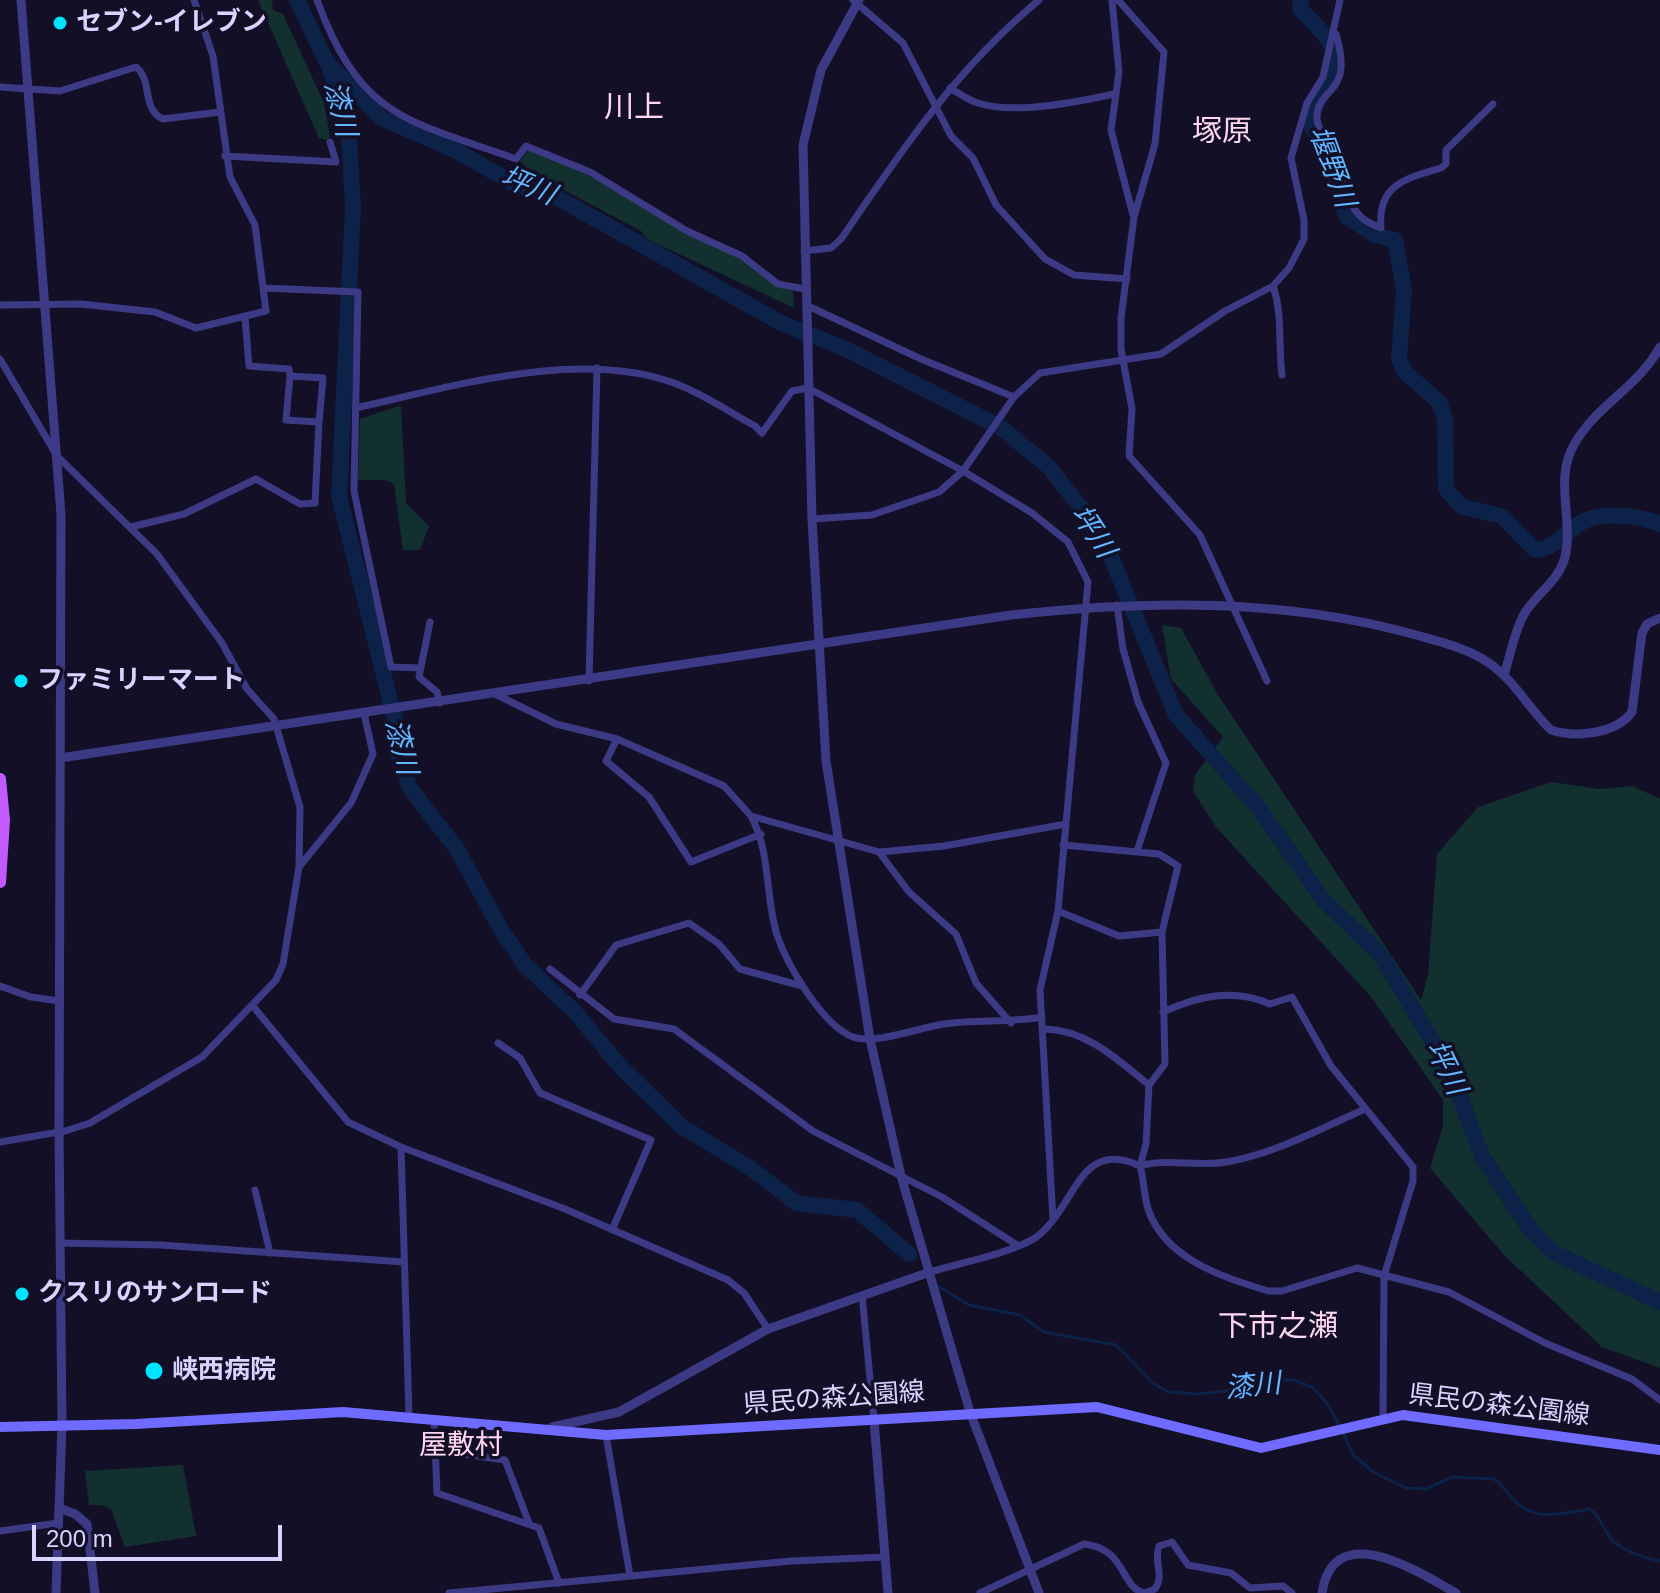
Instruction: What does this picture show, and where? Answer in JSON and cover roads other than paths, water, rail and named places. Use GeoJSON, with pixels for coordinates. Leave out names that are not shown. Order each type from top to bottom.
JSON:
{"type":"FeatureCollection","features":[{"type":"Feature","properties":{"kind":"main road"},"geometry":{"type":"LineString","coordinates":[[0,779],[4,820],[0,882]]}},
{"type":"Feature","properties":{"kind":"main road","name":"県民の森公園線"},"geometry":{"type":"LineString","coordinates":[[0,1427],[343,1412],[434,1417],[606,1435],[1097,1407],[1123,1410],[1261,1448],[1383,1417],[1403,1415],[1481,1423],[1660,1450]]}},
{"type":"Feature","properties":{"kind":"street"},"geometry":{"type":"LineString","coordinates":[[21,0],[61,515],[59,1243],[62,1426],[56,1593]]}},
{"type":"Feature","properties":{"kind":"street"},"geometry":{"type":"LineString","coordinates":[[0,305],[46,303],[155,312],[196,328],[266,311],[255,225],[230,177],[211,48],[194,0]]}},
{"type":"Feature","properties":{"kind":"street"},"geometry":{"type":"LineString","coordinates":[[317,0],[334,41],[362,87],[402,118],[516,159],[526,146],[590,172],[687,231],[742,256],[778,284],[805,289]]}},
{"type":"Feature","properties":{"kind":"street"},"geometry":{"type":"LineString","coordinates":[[804,251],[831,248],[841,239],[933,106],[1012,22],[1039,0]]}},
{"type":"Feature","properties":{"kind":"street"},"geometry":{"type":"LineString","coordinates":[[1115,0],[1119,72],[1111,130],[1134,217]]}},
{"type":"Feature","properties":{"kind":"street"},"geometry":{"type":"LineString","coordinates":[[1115,0],[1164,52],[1155,144],[1134,217],[1121,318],[1121,349],[1132,409],[1129,456],[1200,535],[1230,607],[1267,681]]}},
{"type":"Feature","properties":{"kind":"street"},"geometry":{"type":"LineString","coordinates":[[812,519],[872,515],[939,492],[963,471],[1014,397],[1040,373],[1117,358],[1125,361],[1161,354],[1225,311],[1273,286],[1289,268],[1304,239],[1304,220],[1291,158],[1299,125],[1319,86],[1335,33],[1340,0]]}},
{"type":"Feature","properties":{"kind":"street"},"geometry":{"type":"LineString","coordinates":[[1039,1593],[970,1412],[901,1176],[870,1039],[826,761],[812,519],[803,145],[810,105],[821,70],[856,2],[903,43],[933,106],[951,136],[973,158],[996,205],[1045,259],[1056,268],[1074,275],[1127,279]]}},
{"type":"Feature","properties":{"kind":"street"},"geometry":{"type":"LineString","coordinates":[[1335,33],[1343,61],[1339,82],[1319,109],[1317,124],[1340,165],[1353,206],[1369,223],[1381,228],[1381,205],[1387,194],[1400,183],[1446,164],[1446,150],[1493,104]]}},
{"type":"Feature","properties":{"kind":"street"},"geometry":{"type":"LineString","coordinates":[[0,87],[60,91],[136,67],[142,72],[151,111],[157,116],[163,119],[220,112]]}},
{"type":"Feature","properties":{"kind":"street"},"geometry":{"type":"LineString","coordinates":[[1319,86],[1339,82]]}},
{"type":"Feature","properties":{"kind":"street"},"geometry":{"type":"LineString","coordinates":[[950,88],[977,103],[1002,106],[1059,103],[1114,94]]}},
{"type":"Feature","properties":{"kind":"street"},"geometry":{"type":"LineString","coordinates":[[225,156],[336,162],[330,142]]}},
{"type":"Feature","properties":{"kind":"street"},"geometry":{"type":"LineString","coordinates":[[1273,286],[1280,317],[1278,342],[1282,375]]}},
{"type":"Feature","properties":{"kind":"street"},"geometry":{"type":"LineString","coordinates":[[263,288],[358,292],[354,491],[391,667],[420,668]]}},
{"type":"Feature","properties":{"kind":"street"},"geometry":{"type":"LineString","coordinates":[[806,305],[921,359],[1014,397]]}},
{"type":"Feature","properties":{"kind":"street"},"geometry":{"type":"LineString","coordinates":[[245,317],[249,366],[289,369],[286,420],[319,422]]}},
{"type":"Feature","properties":{"kind":"street"},"geometry":{"type":"LineString","coordinates":[[1504,675],[1523,617],[1554,581],[1567,546],[1565,473],[1575,443],[1637,380],[1660,347]]}},
{"type":"Feature","properties":{"kind":"street"},"geometry":{"type":"LineString","coordinates":[[0,359],[57,456],[131,527],[185,591],[222,643],[247,689],[265,705],[277,727],[300,807],[299,867],[283,964],[276,980],[202,1057],[90,1123],[0,1142]]}},
{"type":"Feature","properties":{"kind":"street"},"geometry":{"type":"LineString","coordinates":[[355,408],[501,377],[597,368],[673,383],[755,426],[762,433],[792,391],[808,388],[963,471],[1032,513],[1068,542],[1088,582],[1058,911],[1040,990],[1045,1029],[1053,1220]]}},
{"type":"Feature","properties":{"kind":"street"},"geometry":{"type":"LineString","coordinates":[[589,681],[597,368]]}},
{"type":"Feature","properties":{"kind":"street"},"geometry":{"type":"LineString","coordinates":[[131,527],[184,514],[256,479],[300,504],[315,503],[323,378],[290,376]]}},
{"type":"Feature","properties":{"kind":"street"},"geometry":{"type":"LineString","coordinates":[[60,758],[497,695],[818,643],[1086,607],[1143,605],[1230,607],[1375,624],[1462,649],[1504,675],[1551,730],[1577,734],[1614,727],[1632,712],[1642,633],[1647,624],[1660,618]]}},
{"type":"Feature","properties":{"kind":"street"},"geometry":{"type":"LineString","coordinates":[[1123,606],[1123,649],[1138,702],[1166,763],[1137,851]]}},
{"type":"Feature","properties":{"kind":"street"},"geometry":{"type":"LineString","coordinates":[[430,622],[419,677],[437,692],[440,703]]}},
{"type":"Feature","properties":{"kind":"street"},"geometry":{"type":"LineString","coordinates":[[497,695],[556,724],[617,739],[724,786],[751,816],[761,834],[777,936],[802,986],[813,1003],[852,1037],[870,1039],[947,1023],[1011,1023],[1042,1017]]}},
{"type":"Feature","properties":{"kind":"street"},"geometry":{"type":"LineString","coordinates":[[299,867],[351,803],[359,788],[373,754],[364,713]]}},
{"type":"Feature","properties":{"kind":"street"},"geometry":{"type":"LineString","coordinates":[[617,739],[606,761],[649,797],[691,862],[761,834]]}},
{"type":"Feature","properties":{"kind":"street"},"geometry":{"type":"LineString","coordinates":[[751,816],[879,852],[996,838],[1066,824]]}},
{"type":"Feature","properties":{"kind":"street"},"geometry":{"type":"LineString","coordinates":[[1063,845],[1159,854],[1178,866],[1162,932],[1165,1064],[1149,1085],[1146,1144],[1140,1166],[1147,1189],[1147,1206],[1160,1233],[1181,1256],[1268,1291],[1282,1291],[1357,1268],[1449,1292],[1545,1343],[1632,1379],[1660,1400]]}},
{"type":"Feature","properties":{"kind":"street"},"geometry":{"type":"LineString","coordinates":[[879,852],[909,892],[956,934],[976,983],[1011,1023]]}},
{"type":"Feature","properties":{"kind":"street"},"geometry":{"type":"LineString","coordinates":[[1058,911],[1119,936],[1162,932]]}},
{"type":"Feature","properties":{"kind":"street"},"geometry":{"type":"LineString","coordinates":[[580,995],[616,945],[689,923],[719,944],[740,969],[802,986]]}},
{"type":"Feature","properties":{"kind":"street"},"geometry":{"type":"LineString","coordinates":[[550,969],[614,1019],[674,1029],[813,1131],[901,1176],[1017,1245]]}},
{"type":"Feature","properties":{"kind":"street"},"geometry":{"type":"LineString","coordinates":[[0,986],[31,997],[59,1001]]}},
{"type":"Feature","properties":{"kind":"street"},"geometry":{"type":"LineString","coordinates":[[1163,1012],[1198,996],[1253,996],[1270,1004],[1292,997],[1318,1047],[1413,1167],[1414,1174],[1384,1276],[1383,1417]]}},
{"type":"Feature","properties":{"kind":"street"},"geometry":{"type":"LineString","coordinates":[[252,1005],[348,1122],[401,1147],[612,1230],[728,1280],[744,1293],[768,1329]]}},
{"type":"Feature","properties":{"kind":"street"},"geometry":{"type":"LineString","coordinates":[[1045,1029],[1059,1030],[1097,1044],[1149,1085]]}},
{"type":"Feature","properties":{"kind":"street"},"geometry":{"type":"LineString","coordinates":[[498,1043],[520,1058],[540,1093],[651,1140],[612,1230]]}},
{"type":"Feature","properties":{"kind":"street"},"geometry":{"type":"LineString","coordinates":[[536,1430],[619,1412],[768,1329],[1034,1238],[1053,1220],[1091,1166],[1109,1157],[1140,1166],[1154,1162],[1225,1163],[1280,1147],[1365,1109]]}},
{"type":"Feature","properties":{"kind":"street"},"geometry":{"type":"LineString","coordinates":[[401,1147],[409,1415]]}},
{"type":"Feature","properties":{"kind":"street"},"geometry":{"type":"LineString","coordinates":[[255,1190],[270,1253]]}},
{"type":"Feature","properties":{"kind":"street"},"geometry":{"type":"LineString","coordinates":[[59,1243],[161,1245],[404,1262]]}},
{"type":"Feature","properties":{"kind":"street"},"geometry":{"type":"LineString","coordinates":[[862,1295],[888,1593]]}},
{"type":"Feature","properties":{"kind":"street"},"geometry":{"type":"LineString","coordinates":[[434,1417],[437,1493],[539,1528],[559,1583]]}},
{"type":"Feature","properties":{"kind":"street"},"geometry":{"type":"LineString","coordinates":[[606,1435],[630,1576]]}},
{"type":"Feature","properties":{"kind":"street"},"geometry":{"type":"LineString","coordinates":[[436,1450],[505,1460],[529,1523]]}},
{"type":"Feature","properties":{"kind":"street"},"geometry":{"type":"LineString","coordinates":[[59,1508],[75,1514],[87,1524],[95,1593]]}},
{"type":"Feature","properties":{"kind":"street"},"geometry":{"type":"LineString","coordinates":[[0,1531],[58,1523]]}},
{"type":"Feature","properties":{"kind":"street"},"geometry":{"type":"LineString","coordinates":[[980,1593],[1076,1546],[1090,1545],[1116,1558],[1135,1590],[1144,1593],[1155,1589],[1160,1578],[1156,1556],[1159,1546],[1172,1542],[1188,1565],[1231,1573],[1250,1590],[1283,1586],[1292,1593]]}},
{"type":"Feature","properties":{"kind":"street"},"geometry":{"type":"LineString","coordinates":[[1322,1593],[1327,1575],[1340,1560],[1372,1553],[1399,1561],[1456,1593]]}},
{"type":"Feature","properties":{"kind":"street"},"geometry":{"type":"LineString","coordinates":[[449,1593],[791,1561],[885,1557]]}},
{"type":"Feature","properties":{"kind":"waterway","name":"坪川"},"geometry":{"type":"LineString","coordinates":[[297,0],[326,61],[381,118],[457,151],[518,186],[551,194],[781,323],[846,349],[1000,427],[1048,466],[1082,509],[1109,552],[1176,715],[1258,807],[1324,901],[1385,962],[1450,1070],[1482,1156],[1530,1229],[1554,1253],[1660,1302]]}},
{"type":"Feature","properties":{"kind":"waterway","name":"堰野川"},"geometry":{"type":"LineString","coordinates":[[1301,0],[1300,9],[1325,36],[1335,55],[1332,76],[1309,123],[1331,157],[1346,216],[1375,235],[1395,240],[1404,289],[1399,359],[1405,372],[1439,402],[1445,419],[1446,489],[1462,507],[1502,516],[1535,550],[1549,546],[1592,518],[1622,516],[1660,524]]}},
{"type":"Feature","properties":{"kind":"waterway","name":"漆川"},"geometry":{"type":"LineString","coordinates":[[330,70],[348,123],[353,207],[339,496],[395,720],[398,755],[410,788],[457,849],[500,928],[525,965],[575,1012],[619,1065],[681,1126],[750,1168],[796,1203],[857,1210],[909,1254]]}},
{"type":"Feature","properties":{"kind":"waterway","name":"漆川"},"geometry":{"type":"LineString","coordinates":[[936,1285],[969,1305],[1020,1315],[1044,1332],[1116,1345],[1153,1383],[1168,1392],[1199,1394],[1251,1388],[1268,1380],[1293,1380],[1312,1387],[1327,1403],[1340,1427]]}},
{"type":"Feature","properties":{"kind":"waterway","name":"漆川"},"geometry":{"type":"LineString","coordinates":[[1343,1433],[1354,1456],[1375,1473],[1406,1488],[1426,1489],[1452,1477],[1494,1479],[1516,1502],[1532,1512],[1561,1514],[1589,1509],[1618,1545],[1660,1561]]}},
{"type":"Feature","properties":{"kind":"place","name":"セブン-イレブン"},"geometry":{"type":"Point","coordinates":[60,23]}},
{"type":"Feature","properties":{"kind":"place","name":"ファミリーマート"},"geometry":{"type":"Point","coordinates":[21,681]}},
{"type":"Feature","properties":{"kind":"place","name":"クスリのサンロード"},"geometry":{"type":"Point","coordinates":[22,1294]}},
{"type":"Feature","properties":{"kind":"place","name":"峡西病院"},"geometry":{"type":"Point","coordinates":[154,1371]}},
{"type":"Feature","properties":{"kind":"district","name":"川上"},"geometry":{"type":"Point","coordinates":[634,109]}},
{"type":"Feature","properties":{"kind":"district","name":"塚原"},"geometry":{"type":"Point","coordinates":[1222,133]}},
{"type":"Feature","properties":{"kind":"district","name":"下市之瀬"},"geometry":{"type":"Point","coordinates":[1278,1328]}},
{"type":"Feature","properties":{"kind":"district","name":"屋敷村"},"geometry":{"type":"Point","coordinates":[461,1446]}}]}
